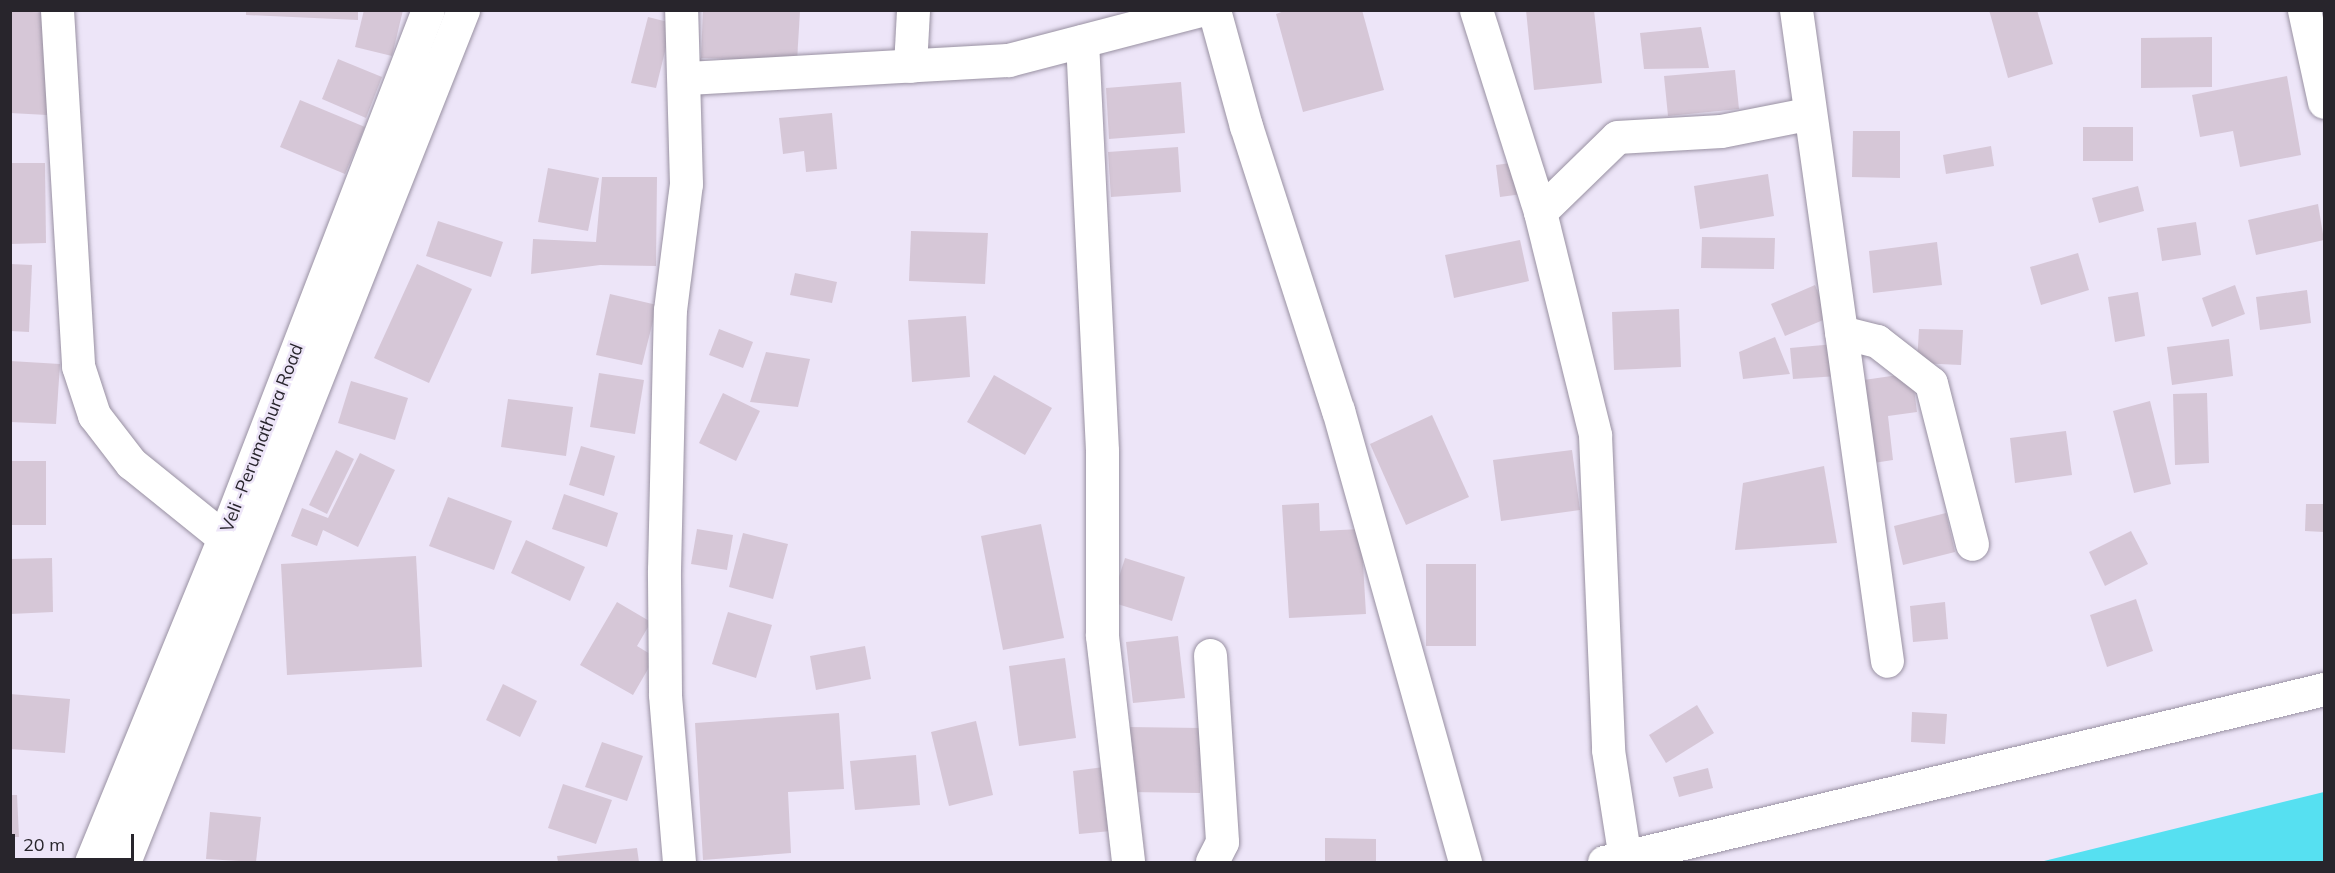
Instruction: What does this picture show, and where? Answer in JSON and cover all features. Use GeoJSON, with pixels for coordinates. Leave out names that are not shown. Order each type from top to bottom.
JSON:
{"type":"FeatureCollection","features":[{"type":"Feature","properties":{"kind":"street"},"geometry":{"type":"LineString","coordinates":[[57,10],[78,366],[94,415],[131,464],[224,538]]}},
{"type":"Feature","properties":{"kind":"street","name":"Veli -Perumathura Road"},"geometry":{"type":"LineString","coordinates":[[91,862],[224,538],[428,10]]}},
{"type":"Feature","properties":{"kind":"street"},"geometry":{"type":"LineString","coordinates":[[124,862],[463,10]]}},
{"type":"Feature","properties":{"kind":"street"},"geometry":{"type":"LineString","coordinates":[[679,862],[665,694],[664,570],[670,310],[686,184],[686,78],[681,10]]}},
{"type":"Feature","properties":{"kind":"street"},"geometry":{"type":"LineString","coordinates":[[910,66],[913,10]]}},
{"type":"Feature","properties":{"kind":"street"},"geometry":{"type":"LineString","coordinates":[[686,78],[1008,60],[1200,10]]}},
{"type":"Feature","properties":{"kind":"street"},"geometry":{"type":"LineString","coordinates":[[1214,10],[1246,126],[1338,410],[1465,862]]}},
{"type":"Feature","properties":{"kind":"street"},"geometry":{"type":"LineString","coordinates":[[1476,10],[1540,212],[1595,435],[1608,750],[1615,860],[2325,689]]}},
{"type":"Feature","properties":{"kind":"street"},"geometry":{"type":"LineString","coordinates":[[1796,10],[1807,114],[1841,332],[1887,661]]}},
{"type":"Feature","properties":{"kind":"street"},"geometry":{"type":"LineString","coordinates":[[2304,10],[2325,102]]}},
{"type":"Feature","properties":{"kind":"street"},"geometry":{"type":"LineString","coordinates":[[1082,41],[1102,451],[1102,636],[1128,862]]}},
{"type":"Feature","properties":{"kind":"street"},"geometry":{"type":"LineString","coordinates":[[1540,212],[1617,137],[1721,131],[1807,114]]}},
{"type":"Feature","properties":{"kind":"street"},"geometry":{"type":"LineString","coordinates":[[1841,332],[1877,341],[1932,383],[1972,544]]}},
{"type":"Feature","properties":{"kind":"street"},"geometry":{"type":"LineString","coordinates":[[1210,655],[1222,842],[1212,862]]}},
{"type":"Feature","properties":{"kind":"water"},"geometry":{"type":"Polygon","coordinates":[[[2324,792],[2324,862],[2040,862],[2324,792]]]}},
{"type":"Feature","properties":{"kind":"building"},"geometry":{"type":"Polygon","coordinates":[[[246,10],[358,10],[358,20],[246,15],[246,10]]]}},
{"type":"Feature","properties":{"kind":"building"},"geometry":{"type":"Polygon","coordinates":[[[364,10],[403,10],[392,56],[355,47],[364,10]]]}},
{"type":"Feature","properties":{"kind":"building"},"geometry":{"type":"Polygon","coordinates":[[[703,10],[800,11],[797,61],[701,58],[703,10]]]}},
{"type":"Feature","properties":{"kind":"building"},"geometry":{"type":"Polygon","coordinates":[[[1287,10],[1362,10],[1384,90],[1303,112],[1276,14],[1287,10]]]}},
{"type":"Feature","properties":{"kind":"building"},"geometry":{"type":"Polygon","coordinates":[[[1526,10],[1594,10],[1602,83],[1534,90],[1526,10]]]}},
{"type":"Feature","properties":{"kind":"building"},"geometry":{"type":"Polygon","coordinates":[[[1989,10],[2037,10],[2053,64],[2008,78],[1989,10]]]}},
{"type":"Feature","properties":{"kind":"building"},"geometry":{"type":"Polygon","coordinates":[[[10,11],[53,13],[47,115],[10,113],[10,11]]]}},
{"type":"Feature","properties":{"kind":"building"},"geometry":{"type":"Polygon","coordinates":[[[648,17],[672,23],[656,88],[631,83],[648,17]]]}},
{"type":"Feature","properties":{"kind":"building"},"geometry":{"type":"Polygon","coordinates":[[[1701,27],[1709,68],[1644,69],[1640,33],[1701,27]]]}},
{"type":"Feature","properties":{"kind":"building"},"geometry":{"type":"Polygon","coordinates":[[[2212,37],[2212,87],[2141,88],[2141,38],[2212,37]]]}},
{"type":"Feature","properties":{"kind":"building"},"geometry":{"type":"Polygon","coordinates":[[[338,59],[382,77],[366,118],[322,99],[338,59]]]}},
{"type":"Feature","properties":{"kind":"building"},"geometry":{"type":"Polygon","coordinates":[[[1735,70],[1739,109],[1668,116],[1664,76],[1735,70]]]}},
{"type":"Feature","properties":{"kind":"building"},"geometry":{"type":"Polygon","coordinates":[[[2287,76],[2301,155],[2240,167],[2233,131],[2200,137],[2192,95],[2287,76]]]}},
{"type":"Feature","properties":{"kind":"building"},"geometry":{"type":"Polygon","coordinates":[[[1181,82],[1185,133],[1109,139],[1106,88],[1181,82]]]}},
{"type":"Feature","properties":{"kind":"building"},"geometry":{"type":"Polygon","coordinates":[[[300,100],[365,127],[345,174],[280,147],[300,100]]]}},
{"type":"Feature","properties":{"kind":"building"},"geometry":{"type":"Polygon","coordinates":[[[832,113],[837,169],[806,172],[804,151],[783,154],[779,118],[832,113]]]}},
{"type":"Feature","properties":{"kind":"building"},"geometry":{"type":"Polygon","coordinates":[[[2083,127],[2133,127],[2133,161],[2083,161],[2083,127]]]}},
{"type":"Feature","properties":{"kind":"building"},"geometry":{"type":"Polygon","coordinates":[[[1853,131],[1900,131],[1900,178],[1852,177],[1853,131]]]}},
{"type":"Feature","properties":{"kind":"building"},"geometry":{"type":"Polygon","coordinates":[[[1991,146],[1994,166],[1946,174],[1943,155],[1991,146]]]}},
{"type":"Feature","properties":{"kind":"building"},"geometry":{"type":"Polygon","coordinates":[[[1178,147],[1181,192],[1111,197],[1108,152],[1178,147]]]}},
{"type":"Feature","properties":{"kind":"building"},"geometry":{"type":"Polygon","coordinates":[[[1540,159],[1544,191],[1500,197],[1496,165],[1540,159]]]}},
{"type":"Feature","properties":{"kind":"building"},"geometry":{"type":"Polygon","coordinates":[[[10,163],[45,163],[46,243],[10,244],[10,163]]]}},
{"type":"Feature","properties":{"kind":"building"},"geometry":{"type":"Polygon","coordinates":[[[548,168],[599,178],[588,231],[538,222],[548,168]]]}},
{"type":"Feature","properties":{"kind":"building"},"geometry":{"type":"Polygon","coordinates":[[[1768,174],[1774,216],[1700,229],[1694,186],[1768,174]]]}},
{"type":"Feature","properties":{"kind":"building"},"geometry":{"type":"Polygon","coordinates":[[[602,177],[657,177],[656,266],[600,265],[531,274],[533,239],[596,242],[602,177]]]}},
{"type":"Feature","properties":{"kind":"building"},"geometry":{"type":"Polygon","coordinates":[[[2138,186],[2144,211],[2099,223],[2092,198],[2138,186]]]}},
{"type":"Feature","properties":{"kind":"building"},"geometry":{"type":"Polygon","coordinates":[[[2318,204],[2324,240],[2256,255],[2248,220],[2318,204]]]}},
{"type":"Feature","properties":{"kind":"building"},"geometry":{"type":"Polygon","coordinates":[[[438,221],[503,242],[491,277],[426,256],[438,221]]]}},
{"type":"Feature","properties":{"kind":"building"},"geometry":{"type":"Polygon","coordinates":[[[2196,222],[2201,255],[2162,261],[2157,228],[2196,222]]]}},
{"type":"Feature","properties":{"kind":"building"},"geometry":{"type":"Polygon","coordinates":[[[911,231],[988,233],[985,284],[909,281],[911,231]]]}},
{"type":"Feature","properties":{"kind":"building"},"geometry":{"type":"Polygon","coordinates":[[[1702,237],[1775,238],[1774,269],[1701,268],[1702,237]]]}},
{"type":"Feature","properties":{"kind":"building"},"geometry":{"type":"Polygon","coordinates":[[[1520,240],[1529,281],[1454,298],[1445,255],[1520,240]]]}},
{"type":"Feature","properties":{"kind":"building"},"geometry":{"type":"Polygon","coordinates":[[[1937,242],[1942,285],[1873,293],[1869,251],[1937,242]]]}},
{"type":"Feature","properties":{"kind":"building"},"geometry":{"type":"Polygon","coordinates":[[[2078,253],[2089,290],[2041,305],[2030,267],[2078,253]]]}},
{"type":"Feature","properties":{"kind":"building"},"geometry":{"type":"Polygon","coordinates":[[[10,264],[32,265],[29,332],[10,331],[10,264]]]}},
{"type":"Feature","properties":{"kind":"building"},"geometry":{"type":"Polygon","coordinates":[[[417,264],[472,289],[429,383],[374,358],[417,264]]]}},
{"type":"Feature","properties":{"kind":"building"},"geometry":{"type":"Polygon","coordinates":[[[795,273],[837,282],[832,303],[790,295],[795,273]]]}},
{"type":"Feature","properties":{"kind":"building"},"geometry":{"type":"Polygon","coordinates":[[[1815,285],[1828,318],[1785,336],[1771,304],[1815,285]]]}},
{"type":"Feature","properties":{"kind":"building"},"geometry":{"type":"Polygon","coordinates":[[[2235,285],[2245,314],[2212,327],[2202,298],[2235,285]]]}},
{"type":"Feature","properties":{"kind":"building"},"geometry":{"type":"Polygon","coordinates":[[[2307,290],[2311,323],[2260,330],[2256,297],[2307,290]]]}},
{"type":"Feature","properties":{"kind":"building"},"geometry":{"type":"Polygon","coordinates":[[[2138,292],[2145,336],[2115,342],[2108,297],[2138,292]]]}},
{"type":"Feature","properties":{"kind":"building"},"geometry":{"type":"Polygon","coordinates":[[[610,294],[657,305],[642,365],[596,355],[610,294]]]}},
{"type":"Feature","properties":{"kind":"building"},"geometry":{"type":"Polygon","coordinates":[[[1679,309],[1681,367],[1614,370],[1612,312],[1679,309]]]}},
{"type":"Feature","properties":{"kind":"building"},"geometry":{"type":"Polygon","coordinates":[[[966,316],[970,377],[912,382],[908,320],[966,316]]]}},
{"type":"Feature","properties":{"kind":"building"},"geometry":{"type":"Polygon","coordinates":[[[719,329],[753,342],[743,368],[709,355],[719,329]]]}},
{"type":"Feature","properties":{"kind":"building"},"geometry":{"type":"Polygon","coordinates":[[[1919,329],[1963,330],[1961,365],[1917,363],[1919,329]]]}},
{"type":"Feature","properties":{"kind":"building"},"geometry":{"type":"Polygon","coordinates":[[[1775,337],[1790,374],[1743,379],[1739,352],[1775,337]]]}},
{"type":"Feature","properties":{"kind":"building"},"geometry":{"type":"Polygon","coordinates":[[[2229,339],[2233,376],[2172,385],[2167,347],[2229,339]]]}},
{"type":"Feature","properties":{"kind":"building"},"geometry":{"type":"Polygon","coordinates":[[[1835,344],[1838,376],[1793,379],[1790,348],[1835,344]]]}},
{"type":"Feature","properties":{"kind":"building"},"geometry":{"type":"Polygon","coordinates":[[[766,352],[810,359],[798,407],[750,402],[766,352]]]}},
{"type":"Feature","properties":{"kind":"building"},"geometry":{"type":"Polygon","coordinates":[[[10,361],[60,364],[56,424],[10,422],[10,361]]]}},
{"type":"Feature","properties":{"kind":"building"},"geometry":{"type":"Polygon","coordinates":[[[599,373],[644,380],[635,434],[590,427],[599,373]]]}},
{"type":"Feature","properties":{"kind":"building"},"geometry":{"type":"Polygon","coordinates":[[[1912,373],[1917,412],[1888,416],[1893,460],[1867,464],[1857,381],[1912,373]]]}},
{"type":"Feature","properties":{"kind":"building"},"geometry":{"type":"Polygon","coordinates":[[[994,375],[1052,408],[1025,455],[967,422],[994,375]]]}},
{"type":"Feature","properties":{"kind":"building"},"geometry":{"type":"Polygon","coordinates":[[[351,381],[408,398],[395,440],[338,423],[351,381]]]}},
{"type":"Feature","properties":{"kind":"building"},"geometry":{"type":"Polygon","coordinates":[[[723,393],[760,411],[736,461],[699,443],[723,393]]]}},
{"type":"Feature","properties":{"kind":"building"},"geometry":{"type":"Polygon","coordinates":[[[2207,393],[2209,463],[2175,465],[2173,394],[2207,393]]]}},
{"type":"Feature","properties":{"kind":"building"},"geometry":{"type":"Polygon","coordinates":[[[508,399],[573,407],[566,456],[501,447],[508,399]]]}},
{"type":"Feature","properties":{"kind":"building"},"geometry":{"type":"Polygon","coordinates":[[[2150,401],[2171,484],[2134,493],[2113,411],[2150,401]]]}},
{"type":"Feature","properties":{"kind":"building"},"geometry":{"type":"Polygon","coordinates":[[[1432,415],[1469,497],[1406,525],[1370,444],[1432,415]]]}},
{"type":"Feature","properties":{"kind":"building"},"geometry":{"type":"Polygon","coordinates":[[[2066,431],[2072,475],[2015,483],[2010,438],[2066,431]]]}},
{"type":"Feature","properties":{"kind":"building"},"geometry":{"type":"Polygon","coordinates":[[[581,446],[615,456],[604,496],[569,485],[581,446]]]}},
{"type":"Feature","properties":{"kind":"building"},"geometry":{"type":"Polygon","coordinates":[[[336,450],[354,459],[327,514],[309,505],[336,450]]]}},
{"type":"Feature","properties":{"kind":"building"},"geometry":{"type":"Polygon","coordinates":[[[1572,450],[1580,510],[1501,521],[1493,460],[1572,450]]]}},
{"type":"Feature","properties":{"kind":"building"},"geometry":{"type":"Polygon","coordinates":[[[360,453],[395,470],[358,547],[323,530],[317,546],[291,536],[302,508],[328,518],[360,453]]]}},
{"type":"Feature","properties":{"kind":"building"},"geometry":{"type":"Polygon","coordinates":[[[10,461],[46,461],[46,525],[10,525],[10,461]]]}},
{"type":"Feature","properties":{"kind":"building"},"geometry":{"type":"Polygon","coordinates":[[[1824,466],[1837,543],[1735,550],[1743,483],[1824,466]]]}},
{"type":"Feature","properties":{"kind":"building"},"geometry":{"type":"Polygon","coordinates":[[[564,494],[618,513],[607,547],[552,529],[564,494]]]}},
{"type":"Feature","properties":{"kind":"building"},"geometry":{"type":"Polygon","coordinates":[[[448,497],[512,521],[494,570],[429,546],[448,497]]]}},
{"type":"Feature","properties":{"kind":"building"},"geometry":{"type":"Polygon","coordinates":[[[1319,503],[1320,531],[1361,529],[1366,614],[1289,618],[1282,505],[1319,503]]]}},
{"type":"Feature","properties":{"kind":"building"},"geometry":{"type":"Polygon","coordinates":[[[2306,504],[2324,504],[2324,532],[2305,531],[2306,504]]]}},
{"type":"Feature","properties":{"kind":"building"},"geometry":{"type":"Polygon","coordinates":[[[1946,513],[1955,552],[1903,565],[1894,526],[1946,513]]]}},
{"type":"Feature","properties":{"kind":"building"},"geometry":{"type":"Polygon","coordinates":[[[1041,524],[1064,638],[1003,650],[981,536],[1041,524]]]}},
{"type":"Feature","properties":{"kind":"building"},"geometry":{"type":"Polygon","coordinates":[[[697,529],[733,535],[727,570],[691,564],[697,529]]]}},
{"type":"Feature","properties":{"kind":"building"},"geometry":{"type":"Polygon","coordinates":[[[2131,531],[2148,564],[2105,586],[2089,552],[2131,531]]]}},
{"type":"Feature","properties":{"kind":"building"},"geometry":{"type":"Polygon","coordinates":[[[743,533],[788,544],[773,599],[729,587],[743,533]]]}},
{"type":"Feature","properties":{"kind":"building"},"geometry":{"type":"Polygon","coordinates":[[[526,540],[585,567],[570,601],[511,573],[526,540]]]}},
{"type":"Feature","properties":{"kind":"building"},"geometry":{"type":"Polygon","coordinates":[[[416,556],[422,667],[287,675],[281,564],[416,556]]]}},
{"type":"Feature","properties":{"kind":"building"},"geometry":{"type":"Polygon","coordinates":[[[52,558],[53,612],[10,614],[10,559],[52,558]]]}},
{"type":"Feature","properties":{"kind":"building"},"geometry":{"type":"Polygon","coordinates":[[[1125,558],[1185,577],[1172,621],[1111,602],[1125,558]]]}},
{"type":"Feature","properties":{"kind":"building"},"geometry":{"type":"Polygon","coordinates":[[[1426,564],[1476,564],[1476,646],[1426,646],[1426,564]]]}},
{"type":"Feature","properties":{"kind":"building"},"geometry":{"type":"Polygon","coordinates":[[[2136,599],[2153,651],[2107,667],[2090,615],[2136,599]]]}},
{"type":"Feature","properties":{"kind":"building"},"geometry":{"type":"Polygon","coordinates":[[[617,602],[651,622],[637,646],[655,657],[633,695],[580,665],[617,602]]]}},
{"type":"Feature","properties":{"kind":"building"},"geometry":{"type":"Polygon","coordinates":[[[1945,602],[1948,639],[1913,642],[1910,606],[1945,602]]]}},
{"type":"Feature","properties":{"kind":"building"},"geometry":{"type":"Polygon","coordinates":[[[728,612],[772,625],[756,678],[712,664],[728,612]]]}},
{"type":"Feature","properties":{"kind":"building"},"geometry":{"type":"Polygon","coordinates":[[[1178,636],[1185,698],[1133,703],[1126,642],[1178,636]]]}},
{"type":"Feature","properties":{"kind":"building"},"geometry":{"type":"Polygon","coordinates":[[[865,646],[871,679],[816,690],[810,656],[865,646]]]}},
{"type":"Feature","properties":{"kind":"building"},"geometry":{"type":"Polygon","coordinates":[[[1065,658],[1076,738],[1019,746],[1009,666],[1065,658]]]}},
{"type":"Feature","properties":{"kind":"building"},"geometry":{"type":"Polygon","coordinates":[[[503,684],[537,701],[520,737],[486,720],[503,684]]]}},
{"type":"Feature","properties":{"kind":"building"},"geometry":{"type":"Polygon","coordinates":[[[10,694],[70,699],[65,753],[10,749],[10,694]]]}},
{"type":"Feature","properties":{"kind":"building"},"geometry":{"type":"Polygon","coordinates":[[[1697,705],[1714,733],[1666,763],[1649,735],[1697,705]]]}},
{"type":"Feature","properties":{"kind":"building"},"geometry":{"type":"Polygon","coordinates":[[[1912,712],[1947,714],[1945,744],[1911,742],[1912,712]]]}},
{"type":"Feature","properties":{"kind":"building"},"geometry":{"type":"Polygon","coordinates":[[[839,713],[844,789],[788,792],[791,853],[703,860],[695,723],[839,713]]]}},
{"type":"Feature","properties":{"kind":"building"},"geometry":{"type":"Polygon","coordinates":[[[976,721],[993,795],[949,806],[931,732],[976,721]]]}},
{"type":"Feature","properties":{"kind":"building"},"geometry":{"type":"Polygon","coordinates":[[[1128,727],[1201,728],[1200,793],[1128,792],[1128,727]]]}},
{"type":"Feature","properties":{"kind":"building"},"geometry":{"type":"Polygon","coordinates":[[[602,742],[643,756],[627,801],[585,787],[602,742]]]}},
{"type":"Feature","properties":{"kind":"building"},"geometry":{"type":"Polygon","coordinates":[[[916,755],[920,805],[855,810],[850,761],[916,755]]]}},
{"type":"Feature","properties":{"kind":"building"},"geometry":{"type":"Polygon","coordinates":[[[1104,767],[1111,831],[1079,834],[1073,771],[1104,767]]]}},
{"type":"Feature","properties":{"kind":"building"},"geometry":{"type":"Polygon","coordinates":[[[1708,768],[1713,788],[1679,797],[1673,777],[1708,768]]]}},
{"type":"Feature","properties":{"kind":"building"},"geometry":{"type":"Polygon","coordinates":[[[563,784],[612,800],[596,844],[548,828],[563,784]]]}},
{"type":"Feature","properties":{"kind":"building"},"geometry":{"type":"Polygon","coordinates":[[[10,795],[17,795],[19,837],[10,837],[10,795]]]}},
{"type":"Feature","properties":{"kind":"building"},"geometry":{"type":"Polygon","coordinates":[[[210,812],[261,817],[256,862],[206,859],[210,812]]]}},
{"type":"Feature","properties":{"kind":"building"},"geometry":{"type":"Polygon","coordinates":[[[1325,838],[1376,839],[1376,862],[1325,862],[1325,838]]]}},
{"type":"Feature","properties":{"kind":"building"},"geometry":{"type":"Polygon","coordinates":[[[637,848],[639,862],[558,862],[557,856],[637,848]]]}}]}
